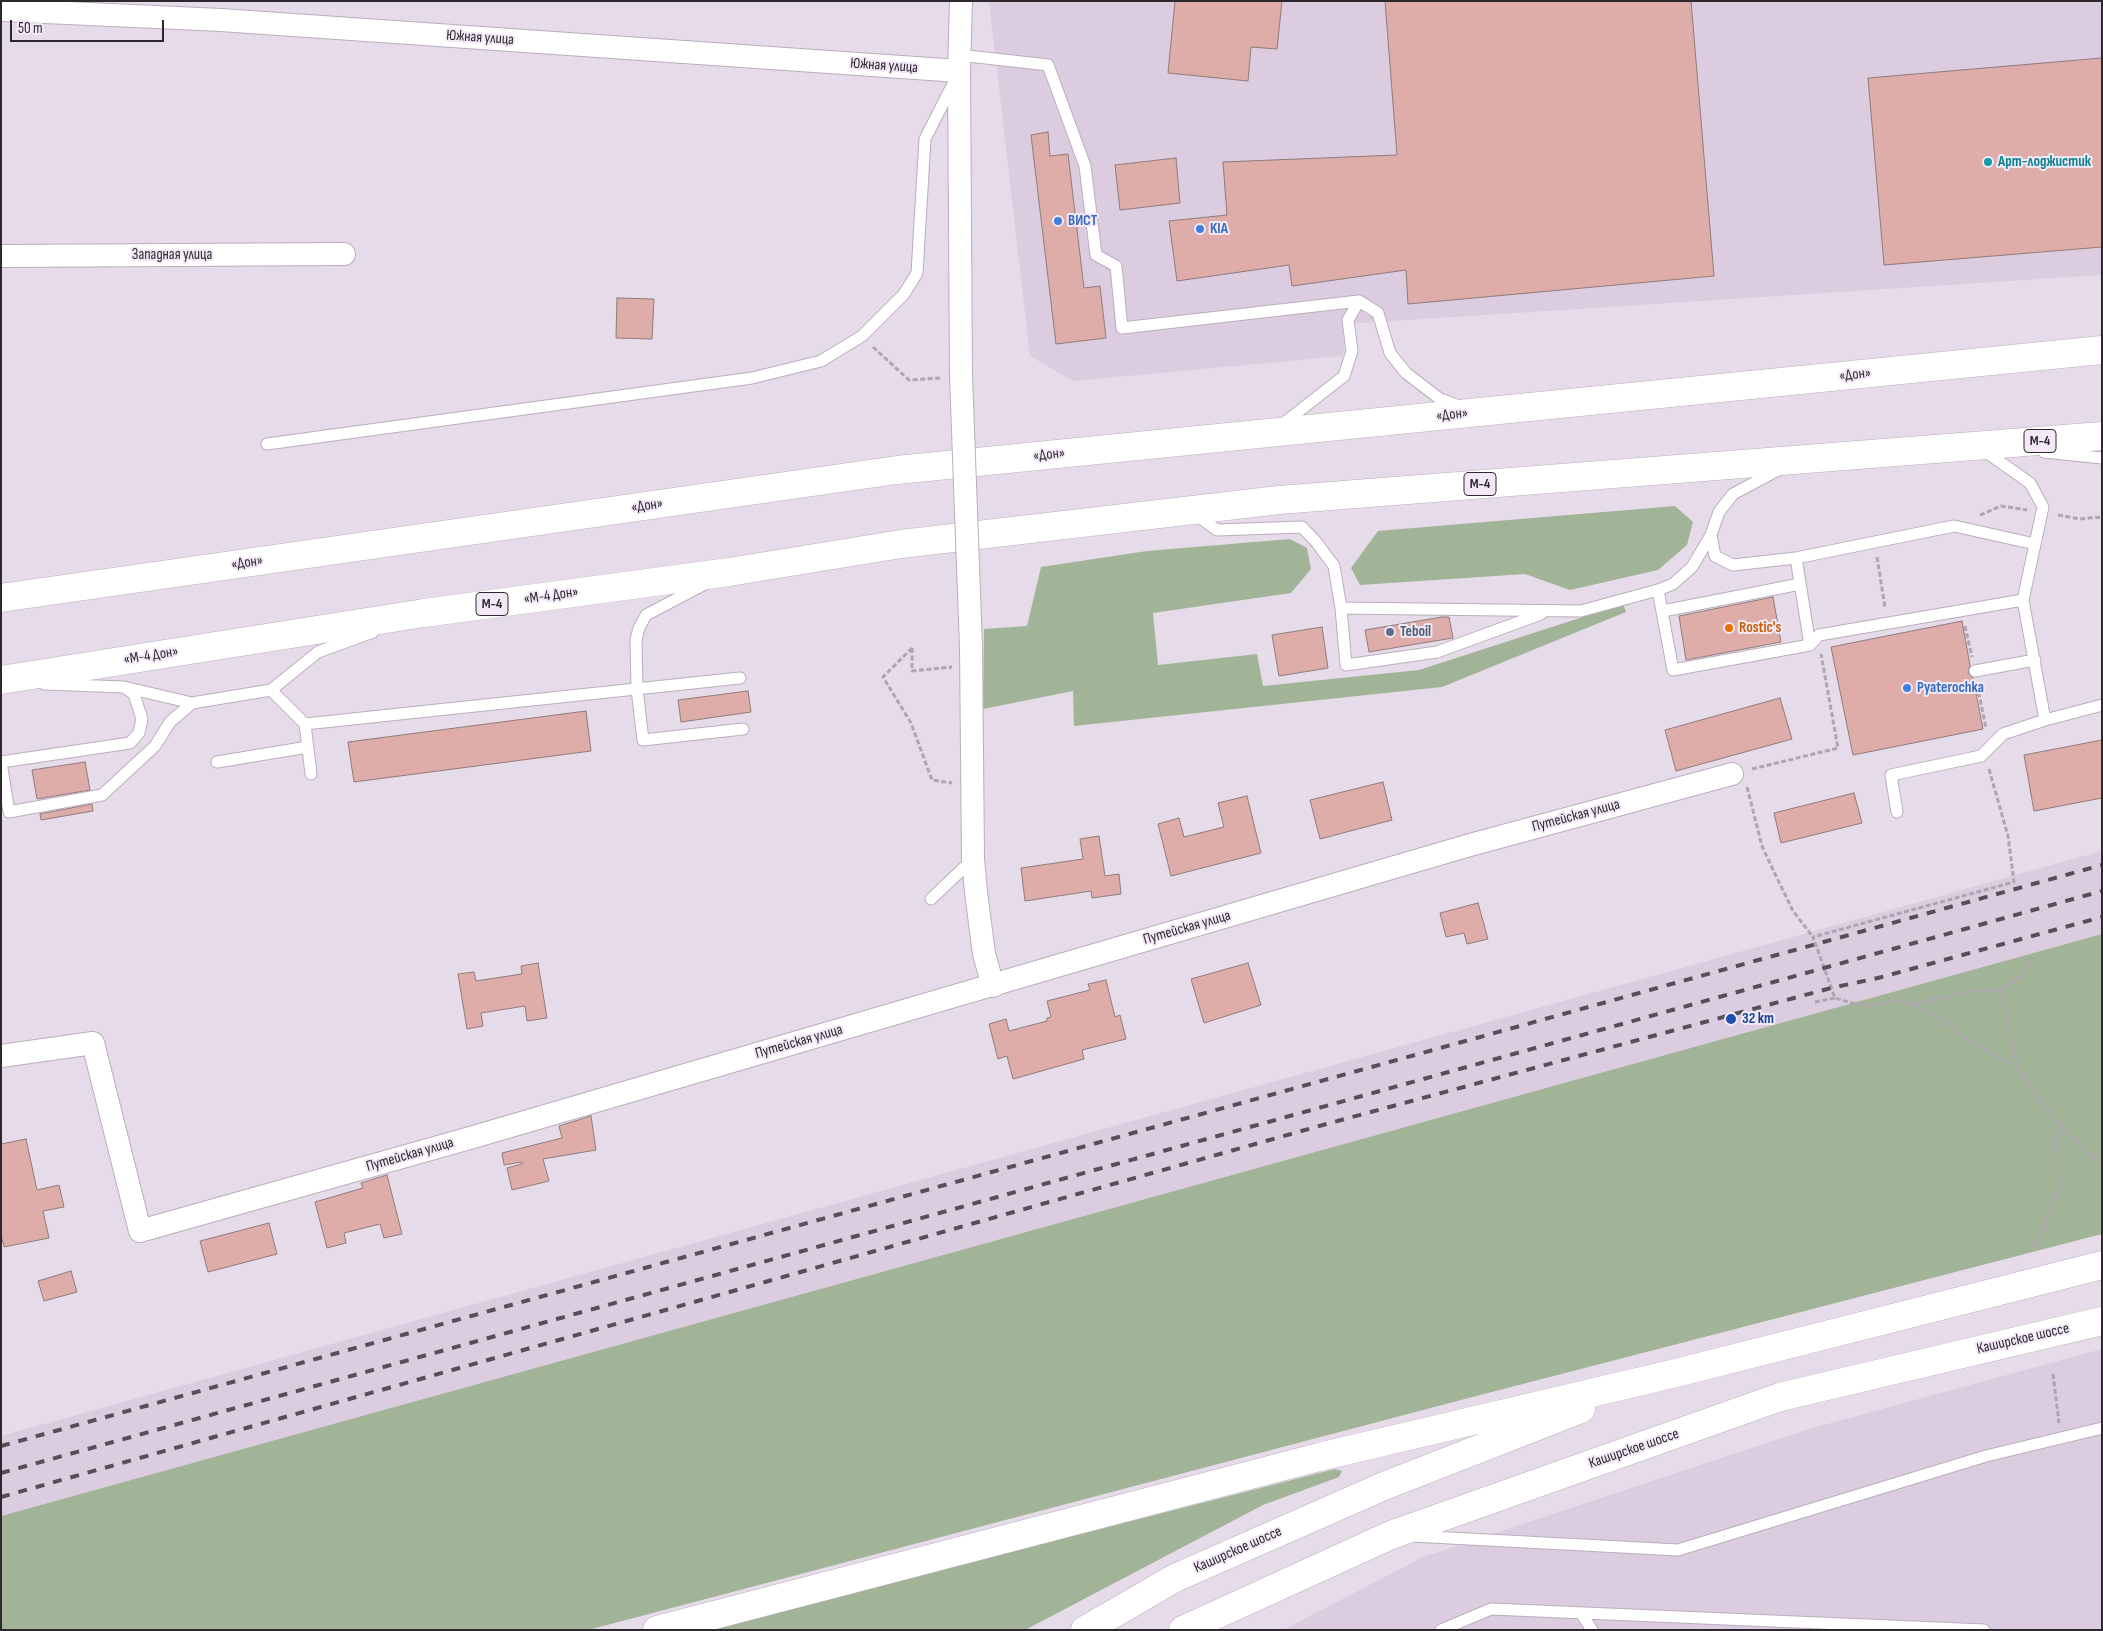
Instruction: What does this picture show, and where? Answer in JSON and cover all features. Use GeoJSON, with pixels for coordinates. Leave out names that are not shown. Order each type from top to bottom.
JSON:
{"type":"FeatureCollection","features":[{"type":"Feature","properties":{"kind":"main road","name":"«Дон»"},"geometry":{"type":"LineString","coordinates":[[1,598],[898,470],[2102,350]]}},
{"type":"Feature","properties":{"kind":"main road","name":"М-4"},"geometry":{"type":"LineString","coordinates":[[1190,510],[1279,500],[2102,436]]}},
{"type":"Feature","properties":{"kind":"main road","name":"«М-4 Дон»"},"geometry":{"type":"LineString","coordinates":[[1,681],[424,613],[729,572],[901,544],[1190,510]]}},
{"type":"Feature","properties":{"kind":"main road"},"geometry":{"type":"LineString","coordinates":[[657,1630],[1319,1457],[1676,1373],[2102,1265]]}},
{"type":"Feature","properties":{"kind":"main road","name":"Каширское шоссе"},"geometry":{"type":"LineString","coordinates":[[1183,1630],[1390,1534],[1780,1397],[2102,1321]]}},
{"type":"Feature","properties":{"kind":"main road","name":"Каширское шоссе"},"geometry":{"type":"LineString","coordinates":[[1085,1630],[1175,1578],[1384,1486],[1676,1373]]}},
{"type":"Feature","properties":{"kind":"street"},"geometry":{"type":"LineString","coordinates":[[961,1],[953,377],[971,647],[976,892],[984,954],[993,986]]}},
{"type":"Feature","properties":{"kind":"street","name":"Южная улица"},"geometry":{"type":"LineString","coordinates":[[1,10],[231,21],[959,63]]}},
{"type":"Feature","properties":{"kind":"street","name":"Западная улица"},"geometry":{"type":"LineString","coordinates":[[1,256],[344,254]]}},
{"type":"Feature","properties":{"kind":"street","name":"Путейская улица"},"geometry":{"type":"LineString","coordinates":[[1,1056],[93,1043],[140,1231],[993,986],[1470,845],[1732,774]]}},
{"type":"Feature","properties":{"kind":"lane"},"geometry":{"type":"LineString","coordinates":[[267,444],[752,378],[821,361],[862,336],[904,294],[917,274],[925,139],[959,63],[1048,65],[1086,166],[1096,255],[1116,266],[1122,328],[1359,301],[1378,313],[1390,353],[1406,373],[1440,399],[1478,412]]}},
{"type":"Feature","properties":{"kind":"lane"},"geometry":{"type":"LineString","coordinates":[[1273,432],[1344,376],[1352,351],[1348,320],[1359,301]]}},
{"type":"Feature","properties":{"kind":"lane"},"geometry":{"type":"LineString","coordinates":[[1977,446],[2102,458]]}},
{"type":"Feature","properties":{"kind":"lane"},"geometry":{"type":"LineString","coordinates":[[1977,446],[2030,483],[2043,507],[2023,600],[2045,720]]}},
{"type":"Feature","properties":{"kind":"lane"},"geometry":{"type":"LineString","coordinates":[[1341,608],[1581,611],[1658,590],[1673,584],[1692,566],[1712,536],[1719,512],[1733,494],[1798,460]]}},
{"type":"Feature","properties":{"kind":"lane"},"geometry":{"type":"LineString","coordinates":[[1190,510],[1217,530],[1302,527],[1334,566],[1341,608],[1346,666],[1437,652],[1549,611]]}},
{"type":"Feature","properties":{"kind":"lane"},"geometry":{"type":"LineString","coordinates":[[1712,536],[1715,556],[1733,565],[1796,558],[1954,526],[2035,544]]}},
{"type":"Feature","properties":{"kind":"lane"},"geometry":{"type":"LineString","coordinates":[[1796,558],[1815,648]]}},
{"type":"Feature","properties":{"kind":"lane"},"geometry":{"type":"LineString","coordinates":[[729,572],[646,615],[638,628],[636,640],[637,689],[643,740],[742,729]]}},
{"type":"Feature","properties":{"kind":"lane"},"geometry":{"type":"LineString","coordinates":[[1663,611],[1800,584]]}},
{"type":"Feature","properties":{"kind":"lane"},"geometry":{"type":"LineString","coordinates":[[1658,590],[1672,670],[1815,648]]}},
{"type":"Feature","properties":{"kind":"lane"},"geometry":{"type":"LineString","coordinates":[[1815,648],[1820,635],[2023,600]]}},
{"type":"Feature","properties":{"kind":"lane"},"geometry":{"type":"LineString","coordinates":[[1,681],[124,687],[192,703],[271,690],[318,652],[424,613]]}},
{"type":"Feature","properties":{"kind":"lane"},"geometry":{"type":"LineString","coordinates":[[1975,671],[2034,660]]}},
{"type":"Feature","properties":{"kind":"lane"},"geometry":{"type":"LineString","coordinates":[[306,724],[740,678]]}},
{"type":"Feature","properties":{"kind":"lane"},"geometry":{"type":"LineString","coordinates":[[124,687],[134,694],[142,719],[139,733],[130,743],[1,762],[9,812],[102,794],[155,746],[170,722],[192,703]]}},
{"type":"Feature","properties":{"kind":"lane"},"geometry":{"type":"LineString","coordinates":[[271,690],[306,724],[311,774]]}},
{"type":"Feature","properties":{"kind":"lane"},"geometry":{"type":"LineString","coordinates":[[1897,812],[1891,775],[1981,756],[2003,734],[2045,720],[2102,705]]}},
{"type":"Feature","properties":{"kind":"lane"},"geometry":{"type":"LineString","coordinates":[[217,762],[308,747]]}},
{"type":"Feature","properties":{"kind":"lane"},"geometry":{"type":"LineString","coordinates":[[931,899],[974,859]]}},
{"type":"Feature","properties":{"kind":"lane"},"geometry":{"type":"LineString","coordinates":[[1390,1534],[1678,1550],[1986,1456],[2102,1428]]}},
{"type":"Feature","properties":{"kind":"lane"},"geometry":{"type":"LineString","coordinates":[[1441,1630],[1491,1610],[1984,1630]]}},
{"type":"Feature","properties":{"kind":"lane"},"geometry":{"type":"LineString","coordinates":[[1581,1613],[1592,1630]]}},
{"type":"Feature","properties":{"kind":"path"},"geometry":{"type":"LineString","coordinates":[[862,336],[909,380],[953,377]]}},
{"type":"Feature","properties":{"kind":"path"},"geometry":{"type":"LineString","coordinates":[[1874,542],[1888,623]]}},
{"type":"Feature","properties":{"kind":"path"},"geometry":{"type":"LineString","coordinates":[[1813,937],[2014,882],[2008,836],[1988,762],[1988,734],[1963,617]]}},
{"type":"Feature","properties":{"kind":"path"},"geometry":{"type":"LineString","coordinates":[[957,667],[912,671],[912,648],[882,677],[911,723],[932,780],[973,787]]}},
{"type":"Feature","properties":{"kind":"path"},"geometry":{"type":"LineString","coordinates":[[1732,774],[1838,748],[1815,648]]}},
{"type":"Feature","properties":{"kind":"path"},"geometry":{"type":"LineString","coordinates":[[1732,774],[1747,785],[1757,827],[1769,860],[1792,911],[1813,937],[1835,998]]}},
{"type":"Feature","properties":{"kind":"path"},"geometry":{"type":"LineString","coordinates":[[1913,1004],[1970,991],[2002,990],[2018,978],[2031,963],[2030,956]]}},
{"type":"Feature","properties":{"kind":"path"},"geometry":{"type":"LineString","coordinates":[[2002,990],[2017,1067],[2056,1122],[2096,1160],[2102,1162]]}},
{"type":"Feature","properties":{"kind":"path"},"geometry":{"type":"LineString","coordinates":[[1815,1002],[1835,998],[1855,1004],[1874,1006],[1891,1000],[1913,1004],[1945,1022],[1965,1039],[2017,1067]]}},
{"type":"Feature","properties":{"kind":"path"},"geometry":{"type":"LineString","coordinates":[[2034,1249],[2059,1189],[2056,1122]]}},
{"type":"Feature","properties":{"kind":"path"},"geometry":{"type":"LineString","coordinates":[[2053,1374],[2061,1438]]}},
{"type":"Feature","properties":{"kind":"shaded area"},"geometry":{"type":"Polygon","coordinates":[[[989,1],[2102,1],[2102,275],[1346,324],[1343,356],[1073,381],[1030,356],[989,1]]]}},
{"type":"Feature","properties":{"kind":"shaded area"},"geometry":{"type":"Polygon","coordinates":[[[2102,851],[2102,934],[1,1516],[1,1436],[2102,851]]]}},
{"type":"Feature","properties":{"kind":"shaded area"},"geometry":{"type":"Polygon","coordinates":[[[2102,1349],[2102,1630],[1283,1630],[1423,1557],[1809,1429],[2102,1349]]]}},
{"type":"Feature","properties":{"kind":"green space"},"geometry":{"type":"Polygon","coordinates":[[[1675,506],[1693,522],[1687,545],[1658,570],[1570,590],[1525,574],[1360,585],[1351,568],[1378,531],[1675,506]]]}},
{"type":"Feature","properties":{"kind":"green space"},"geometry":{"type":"Polygon","coordinates":[[[1290,539],[1307,548],[1311,569],[1291,593],[1153,613],[1158,665],[1257,654],[1263,686],[1419,670],[1623,604],[1626,612],[1442,687],[1074,726],[1073,691],[983,709],[984,629],[1027,626],[1041,567],[1147,551],[1290,539]]]}},
{"type":"Feature","properties":{"kind":"green space"},"geometry":{"type":"Polygon","coordinates":[[[2102,934],[2102,1234],[1461,1400],[588,1630],[1,1630],[1,1516],[2102,934]]]}},
{"type":"Feature","properties":{"kind":"green space"},"geometry":{"type":"Polygon","coordinates":[[[1335,1469],[1342,1471],[1339,1477],[1263,1505],[1025,1630],[705,1630],[1335,1469]]]}},
{"type":"Feature","properties":{"kind":"building"},"geometry":{"type":"Polygon","coordinates":[[[1175,1],[1282,1],[1277,49],[1251,47],[1248,81],[1168,73],[1175,1]]]}},
{"type":"Feature","properties":{"kind":"building"},"geometry":{"type":"Polygon","coordinates":[[[1385,1],[1691,1],[1714,276],[1408,304],[1406,270],[1292,286],[1289,265],[1177,281],[1169,221],[1227,215],[1223,162],[1397,155],[1385,1]]]}},
{"type":"Feature","properties":{"kind":"building","name":"Арт-лоджистик"},"geometry":{"type":"Polygon","coordinates":[[[2102,58],[2102,247],[1884,265],[1868,78],[2102,58]]]}},
{"type":"Feature","properties":{"kind":"building","name":"ВИСТ"},"geometry":{"type":"Polygon","coordinates":[[[1048,132],[1050,156],[1068,154],[1084,288],[1100,286],[1106,338],[1056,344],[1031,135],[1048,132]]]}},
{"type":"Feature","properties":{"kind":"building"},"geometry":{"type":"Polygon","coordinates":[[[1176,158],[1180,203],[1120,210],[1115,165],[1176,158]]]}},
{"type":"Feature","properties":{"kind":"building"},"geometry":{"type":"Polygon","coordinates":[[[617,298],[654,299],[652,339],[616,338],[617,298]]]}},
{"type":"Feature","properties":{"kind":"building","name":"Rostic's"},"geometry":{"type":"Polygon","coordinates":[[[1773,597],[1781,642],[1686,660],[1679,616],[1773,597]]]}},
{"type":"Feature","properties":{"kind":"building"},"geometry":{"type":"Polygon","coordinates":[[[1449,617],[1453,638],[1369,652],[1365,630],[1449,617]]]}},
{"type":"Feature","properties":{"kind":"building","name":"Pyaterochka"},"geometry":{"type":"Polygon","coordinates":[[[1962,621],[1970,665],[1968,673],[1973,678],[1983,729],[1853,755],[1831,647],[1962,621]]]}},
{"type":"Feature","properties":{"kind":"building"},"geometry":{"type":"Polygon","coordinates":[[[1322,627],[1328,668],[1279,676],[1272,635],[1322,627]]]}},
{"type":"Feature","properties":{"kind":"building"},"geometry":{"type":"Polygon","coordinates":[[[748,691],[751,712],[681,722],[678,700],[748,691]]]}},
{"type":"Feature","properties":{"kind":"building"},"geometry":{"type":"Polygon","coordinates":[[[1780,698],[1792,739],[1676,771],[1665,730],[1780,698]]]}},
{"type":"Feature","properties":{"kind":"building"},"geometry":{"type":"Polygon","coordinates":[[[586,711],[591,751],[354,782],[348,742],[586,711]]]}},
{"type":"Feature","properties":{"kind":"building"},"geometry":{"type":"Polygon","coordinates":[[[2102,740],[2102,798],[2034,811],[2024,755],[2102,740]]]}},
{"type":"Feature","properties":{"kind":"building"},"geometry":{"type":"Polygon","coordinates":[[[85,762],[90,790],[37,799],[32,770],[85,762]]]}},
{"type":"Feature","properties":{"kind":"building"},"geometry":{"type":"Polygon","coordinates":[[[1383,782],[1392,820],[1320,839],[1310,800],[1383,782]]]}},
{"type":"Feature","properties":{"kind":"building"},"geometry":{"type":"Polygon","coordinates":[[[1854,793],[1862,823],[1781,843],[1774,813],[1854,793]]]}},
{"type":"Feature","properties":{"kind":"building"},"geometry":{"type":"Polygon","coordinates":[[[1247,796],[1261,853],[1171,876],[1158,824],[1179,818],[1184,837],[1224,827],[1218,803],[1247,796]]]}},
{"type":"Feature","properties":{"kind":"building"},"geometry":{"type":"Polygon","coordinates":[[[92,804],[93,811],[41,820],[40,814],[92,804]]]}},
{"type":"Feature","properties":{"kind":"building"},"geometry":{"type":"Polygon","coordinates":[[[1099,836],[1105,876],[1119,874],[1121,894],[1092,898],[1091,891],[1025,901],[1021,868],[1083,859],[1080,839],[1099,836]]]}},
{"type":"Feature","properties":{"kind":"building"},"geometry":{"type":"Polygon","coordinates":[[[1478,903],[1488,939],[1467,944],[1464,933],[1446,937],[1440,913],[1478,903]]]}},
{"type":"Feature","properties":{"kind":"building"},"geometry":{"type":"Polygon","coordinates":[[[538,963],[547,1018],[527,1021],[525,1006],[481,1013],[483,1026],[467,1029],[458,974],[474,972],[476,981],[522,974],[521,966],[538,963]]]}},
{"type":"Feature","properties":{"kind":"building"},"geometry":{"type":"Polygon","coordinates":[[[1248,963],[1261,1005],[1204,1023],[1191,979],[1248,963]]]}},
{"type":"Feature","properties":{"kind":"building"},"geometry":{"type":"Polygon","coordinates":[[[1106,980],[1115,1017],[1120,1015],[1126,1039],[1082,1050],[1084,1059],[1013,1079],[1007,1056],[998,1059],[989,1024],[1006,1019],[1009,1031],[1047,1021],[1047,1018],[1051,1017],[1047,1001],[1090,990],[1088,984],[1106,980]]]}},
{"type":"Feature","properties":{"kind":"building"},"geometry":{"type":"Polygon","coordinates":[[[591,1116],[596,1150],[543,1159],[549,1181],[512,1190],[507,1168],[522,1164],[522,1162],[504,1165],[502,1153],[562,1138],[559,1126],[591,1116]]]}},
{"type":"Feature","properties":{"kind":"building"},"geometry":{"type":"Polygon","coordinates":[[[26,1139],[37,1190],[59,1185],[64,1207],[43,1211],[49,1238],[4,1247],[1,1234],[1,1144],[26,1139]]]}},
{"type":"Feature","properties":{"kind":"building"},"geometry":{"type":"Polygon","coordinates":[[[387,1175],[402,1234],[384,1238],[380,1224],[344,1233],[346,1243],[327,1248],[315,1202],[363,1188],[361,1183],[387,1175]]]}},
{"type":"Feature","properties":{"kind":"building"},"geometry":{"type":"Polygon","coordinates":[[[269,1223],[277,1254],[208,1272],[200,1241],[269,1223]]]}},
{"type":"Feature","properties":{"kind":"building"},"geometry":{"type":"Polygon","coordinates":[[[71,1271],[77,1292],[44,1301],[38,1281],[71,1271]]]}},
{"type":"Feature","properties":{"kind":"railway"},"geometry":{"type":"LineString","coordinates":[[1,1446],[2102,865]]}},
{"type":"Feature","properties":{"kind":"railway"},"geometry":{"type":"LineString","coordinates":[[1,1473],[2102,891]]}},
{"type":"Feature","properties":{"kind":"railway"},"geometry":{"type":"LineString","coordinates":[[1,1497],[1330,1123],[2102,917]]}},
{"type":"Feature","properties":{"kind":"place","name":"Арт-лоджистик"},"geometry":{"type":"Point","coordinates":[1988,162]}},
{"type":"Feature","properties":{"kind":"place","name":"ВИСТ"},"geometry":{"type":"Point","coordinates":[1058,221]}},
{"type":"Feature","properties":{"kind":"place","name":"KIA"},"geometry":{"type":"Point","coordinates":[1200,229]}},
{"type":"Feature","properties":{"kind":"place","name":"Rostic's"},"geometry":{"type":"Point","coordinates":[1729,628]}},
{"type":"Feature","properties":{"kind":"place","name":"Teboil"},"geometry":{"type":"Point","coordinates":[1390,632]}},
{"type":"Feature","properties":{"kind":"place","name":"Pyaterochka"},"geometry":{"type":"Point","coordinates":[1907,688]}},
{"type":"Feature","properties":{"kind":"place","name":"32 km"},"geometry":{"type":"Point","coordinates":[1731,1019]}}]}
